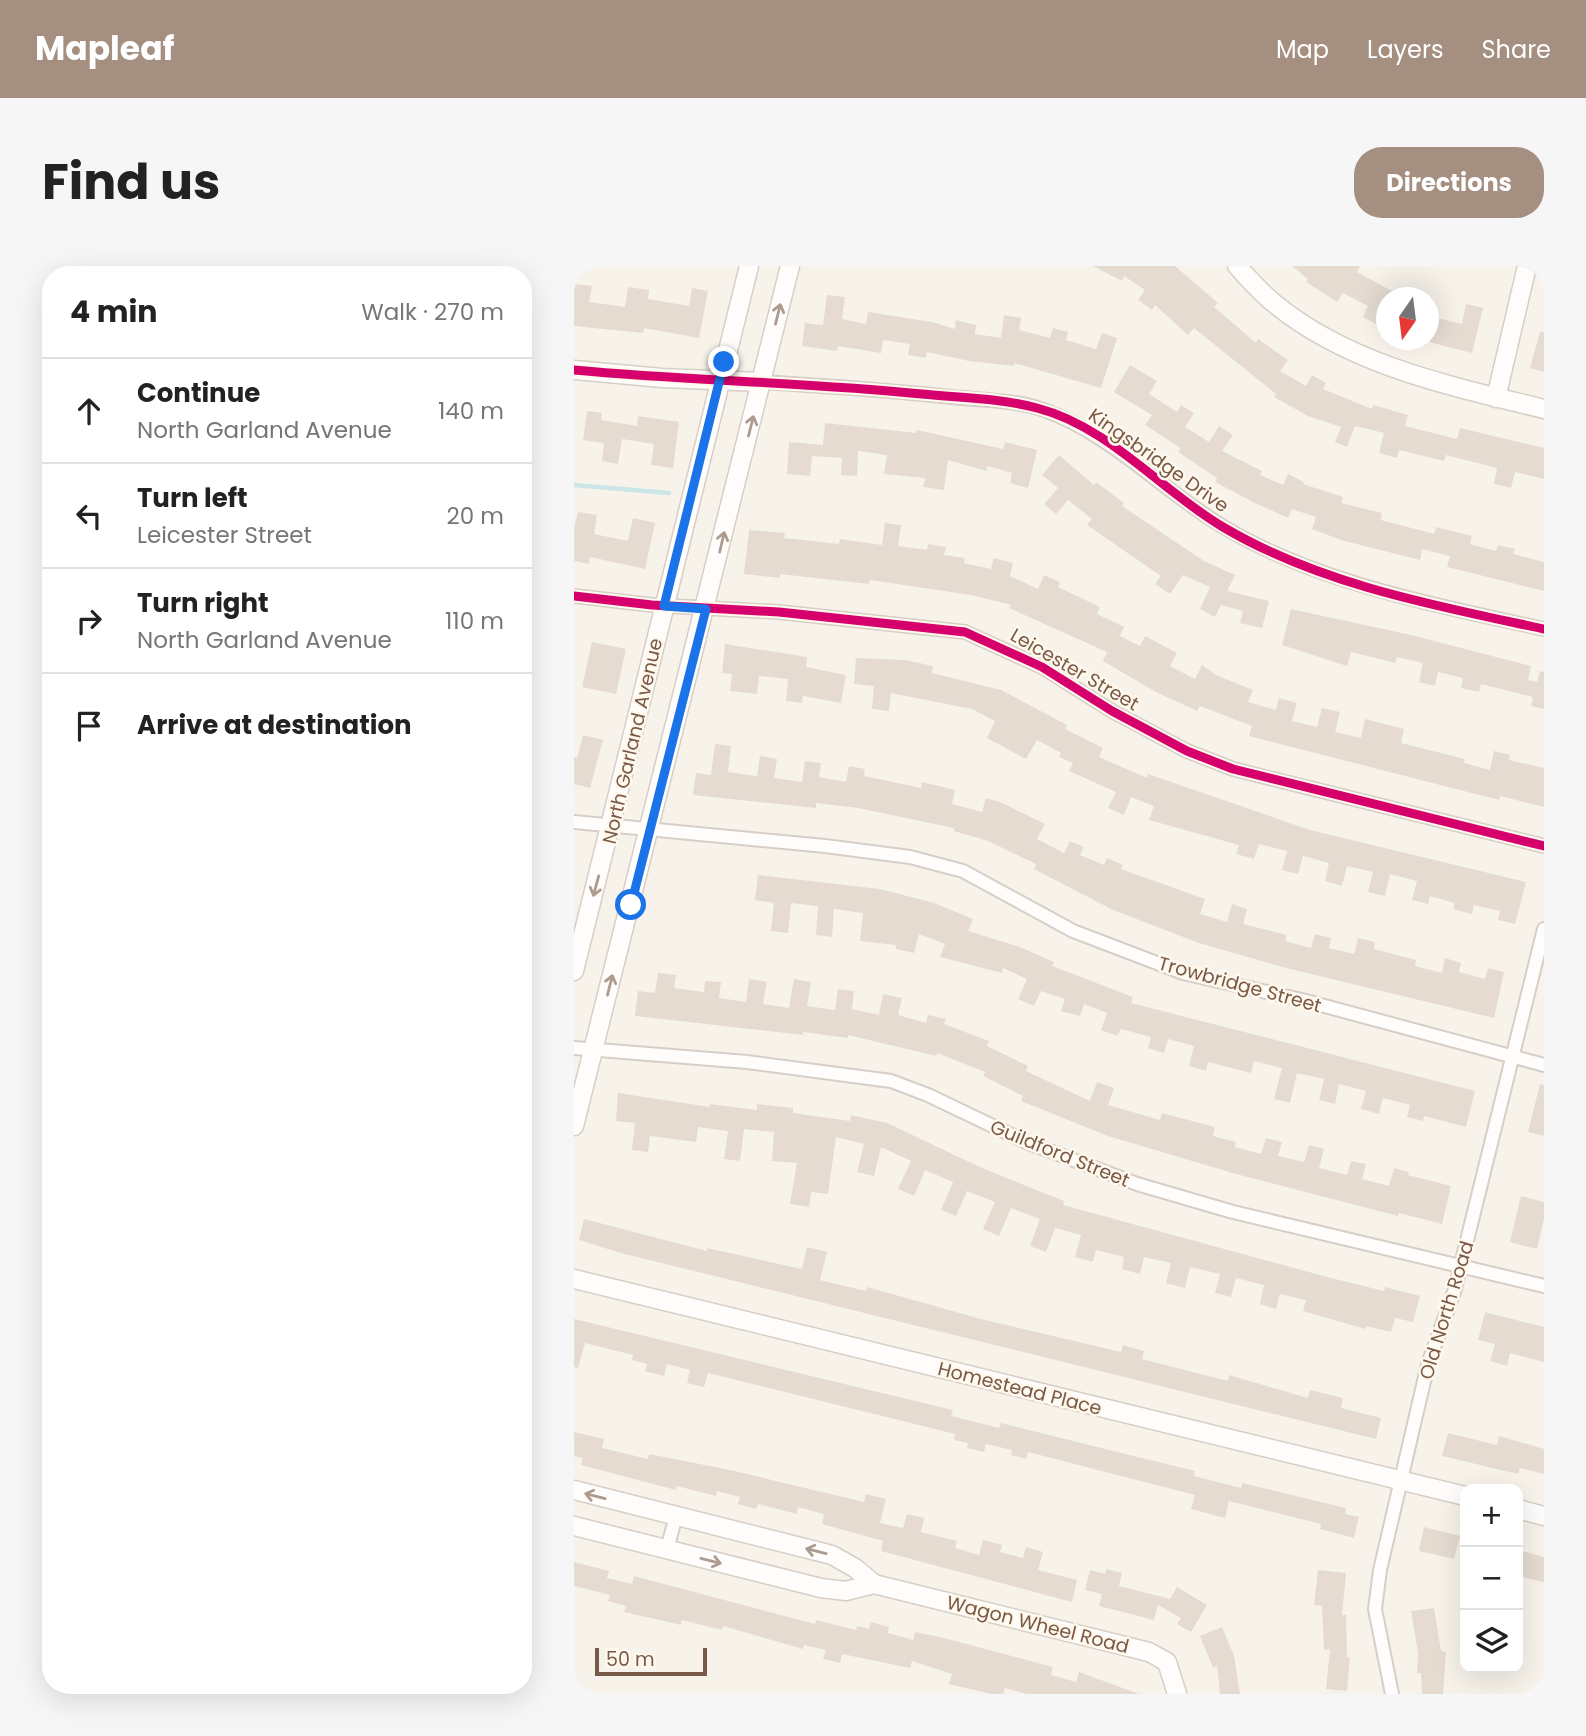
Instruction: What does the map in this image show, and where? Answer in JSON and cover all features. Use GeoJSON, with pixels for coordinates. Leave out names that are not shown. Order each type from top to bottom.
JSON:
{"type":"FeatureCollection","features":[{"type":"Feature","properties":{"kind":"street","name":"North Garland Avenue"},"geometry":{"type":"LineString","coordinates":[[574,971],[612,827],[749,266]]}},
{"type":"Feature","properties":{"kind":"street","name":"North Garland Avenue"},"geometry":{"type":"LineString","coordinates":[[574,1126],[790,266]]}},
{"type":"Feature","properties":{"kind":"street"},"geometry":{"type":"LineString","coordinates":[[1237,266],[1273,303],[1305,326],[1353,352],[1389,368],[1544,409]]}},
{"type":"Feature","properties":{"kind":"street"},"geometry":{"type":"LineString","coordinates":[[1496,398],[1527,266]]}},
{"type":"Feature","properties":{"kind":"street","name":"Kingsbridge Drive"},"geometry":{"type":"LineString","coordinates":[[574,370],[874,389],[1038,408],[1075,422],[1106,439],[1177,497],[1265,549],[1317,569],[1431,604],[1544,629]]}},
{"type":"Feature","properties":{"kind":"street","name":"Leicester Street"},"geometry":{"type":"LineString","coordinates":[[574,596],[664,606],[779,612],[965,632],[1042,667],[1112,712],[1187,751],[1233,769],[1544,846]]}},
{"type":"Feature","properties":{"kind":"street","name":"Trowbridge Street"},"geometry":{"type":"LineString","coordinates":[[574,822],[825,846],[909,858],[963,871],[1073,931],[1183,973],[1306,1001],[1544,1065]]}},
{"type":"Feature","properties":{"kind":"street","name":"Old North Road"},"geometry":{"type":"LineString","coordinates":[[1392,1694],[1375,1609],[1380,1570],[1429,1364],[1461,1265],[1544,929]]}},
{"type":"Feature","properties":{"kind":"street","name":"Guildford Street"},"geometry":{"type":"LineString","coordinates":[[574,1048],[593,1052],[747,1062],[891,1081],[928,1094],[1026,1142],[1136,1184],[1233,1212],[1544,1286]]}},
{"type":"Feature","properties":{"kind":"street","name":"Homestead Place"},"geometry":{"type":"LineString","coordinates":[[574,1279],[1460,1495]]}},
{"type":"Feature","properties":{"kind":"street","name":"Wagon Wheel Road"},"geometry":{"type":"LineString","coordinates":[[574,1490],[832,1555],[855,1568],[874,1584],[1149,1652],[1167,1662],[1177,1694]]}},
{"type":"Feature","properties":{"kind":"street"},"geometry":{"type":"LineString","coordinates":[[1523,1510],[1544,1516]]}},
{"type":"Feature","properties":{"kind":"street"},"geometry":{"type":"LineString","coordinates":[[667,1549],[676,1517]]}},
{"type":"Feature","properties":{"kind":"street","name":"Wagon Wheel Road"},"geometry":{"type":"LineString","coordinates":[[574,1526],[821,1588],[846,1591],[874,1584]]}},
{"type":"Feature","properties":{"kind":"building"},"geometry":{"type":"Polygon","coordinates":[[[1093,266],[1175,266],[1218,303],[1214,307],[1256,343],[1258,339],[1288,360],[1280,371],[1306,386],[1312,375],[1326,383],[1323,389],[1372,409],[1373,405],[1408,415],[1405,426],[1457,439],[1460,428],[1544,448],[1544,479],[1515,472],[1511,488],[1494,484],[1497,468],[1446,455],[1444,461],[1399,450],[1397,458],[1379,453],[1384,433],[1355,426],[1347,447],[1335,442],[1341,427],[1308,416],[1274,397],[1276,394],[1194,328],[1188,335],[1155,305],[1152,310],[1138,300],[1145,290],[1124,276],[1122,281],[1093,266]]]}},
{"type":"Feature","properties":{"kind":"building"},"geometry":{"type":"Polygon","coordinates":[[[1292,266],[1360,266],[1357,272],[1385,287],[1376,287],[1376,324],[1363,317],[1368,306],[1343,293],[1337,302],[1306,282],[1308,279],[1292,266]]]}},
{"type":"Feature","properties":{"kind":"building"},"geometry":{"type":"Polygon","coordinates":[[[574,284],[592,286],[589,302],[625,307],[628,287],[649,290],[648,299],[689,306],[692,288],[708,291],[699,338],[644,328],[643,333],[574,326],[574,284]]]}},
{"type":"Feature","properties":{"kind":"building"},"geometry":{"type":"Polygon","coordinates":[[[827,295],[845,297],[842,319],[866,324],[868,312],[932,322],[955,329],[956,320],[976,325],[975,334],[1001,338],[1004,315],[1021,318],[1019,330],[1050,338],[1053,328],[1068,332],[1066,340],[1096,349],[1102,333],[1117,338],[1101,388],[1014,363],[1014,366],[969,361],[927,352],[926,358],[908,355],[910,344],[883,340],[881,353],[838,346],[837,351],[802,346],[805,323],[823,325],[827,295]]]}},
{"type":"Feature","properties":{"kind":"building"},"geometry":{"type":"Polygon","coordinates":[[[1466,304],[1483,308],[1472,353],[1439,345],[1439,318],[1462,324],[1466,304]]]}},
{"type":"Feature","properties":{"kind":"building"},"geometry":{"type":"Polygon","coordinates":[[[1540,332],[1544,332],[1544,372],[1530,368],[1540,332]]]}},
{"type":"Feature","properties":{"kind":"building"},"geometry":{"type":"Polygon","coordinates":[[[1130,365],[1157,381],[1149,394],[1177,412],[1181,405],[1194,413],[1185,427],[1209,442],[1219,426],[1233,435],[1222,451],[1262,471],[1260,475],[1283,485],[1288,474],[1304,482],[1303,484],[1343,497],[1341,503],[1382,513],[1381,520],[1434,534],[1436,527],[1472,536],[1470,544],[1496,551],[1498,545],[1515,549],[1513,554],[1544,562],[1544,591],[1447,567],[1450,556],[1422,549],[1420,560],[1341,540],[1312,529],[1316,517],[1292,509],[1288,518],[1215,482],[1217,478],[1178,452],[1181,448],[1145,425],[1152,415],[1114,392],[1130,365]]]}},
{"type":"Feature","properties":{"kind":"building"},"geometry":{"type":"Polygon","coordinates":[[[587,411],[602,413],[601,420],[637,426],[638,416],[679,422],[673,468],[651,465],[654,444],[622,439],[618,464],[602,461],[604,443],[583,440],[587,411]]]}},
{"type":"Feature","properties":{"kind":"building"},"geometry":{"type":"Polygon","coordinates":[[[825,423],[916,433],[917,430],[1003,449],[1005,442],[1037,450],[1028,488],[1010,483],[1012,473],[988,466],[986,471],[948,460],[944,490],[923,487],[925,478],[884,474],[887,455],[858,451],[857,476],[841,475],[842,458],[812,456],[810,476],[787,474],[789,442],[823,445],[825,423]]]}},
{"type":"Feature","properties":{"kind":"building"},"geometry":{"type":"Polygon","coordinates":[[[1059,455],[1094,485],[1096,482],[1124,503],[1122,506],[1204,561],[1235,575],[1227,591],[1269,601],[1262,628],[1240,623],[1243,611],[1221,605],[1215,617],[1200,609],[1210,587],[1183,575],[1170,594],[1155,584],[1161,576],[1087,525],[1092,519],[1068,500],[1056,514],[1044,504],[1058,488],[1042,475],[1059,455]]]}},
{"type":"Feature","properties":{"kind":"building"},"geometry":{"type":"Polygon","coordinates":[[[578,512],[597,515],[594,534],[628,541],[633,518],[655,523],[645,569],[590,557],[589,564],[574,561],[574,528],[578,512]]]}},
{"type":"Feature","properties":{"kind":"building"},"geometry":{"type":"Polygon","coordinates":[[[885,523],[901,525],[898,546],[927,550],[928,544],[946,547],[944,555],[965,558],[964,563],[991,569],[994,558],[1013,563],[1010,576],[1038,589],[1044,575],[1060,582],[1058,587],[1100,607],[1097,614],[1124,627],[1120,636],[1140,646],[1145,636],[1177,653],[1170,666],[1195,679],[1202,665],[1216,675],[1253,690],[1248,702],[1276,710],[1279,698],[1297,703],[1292,721],[1317,727],[1322,708],[1340,712],[1335,732],[1361,738],[1365,719],[1404,729],[1401,743],[1465,759],[1464,763],[1490,770],[1494,751],[1510,755],[1509,760],[1544,768],[1544,807],[1500,796],[1499,800],[1249,736],[1252,726],[1200,706],[1197,711],[1156,692],[1103,661],[1107,652],[1009,608],[1011,605],[971,595],[870,580],[869,584],[780,574],[780,578],[744,574],[749,530],[785,533],[784,538],[839,544],[840,539],[882,545],[885,523]]]}},
{"type":"Feature","properties":{"kind":"building"},"geometry":{"type":"Polygon","coordinates":[[[1291,609],[1411,635],[1531,666],[1528,680],[1537,682],[1540,671],[1544,672],[1544,709],[1531,706],[1533,697],[1481,684],[1479,692],[1461,688],[1463,678],[1438,672],[1435,686],[1419,682],[1423,663],[1397,657],[1395,663],[1351,652],[1347,666],[1282,645],[1291,609]]]}},
{"type":"Feature","properties":{"kind":"building"},"geometry":{"type":"Polygon","coordinates":[[[592,642],[626,649],[616,694],[582,687],[592,642]]]}},
{"type":"Feature","properties":{"kind":"building"},"geometry":{"type":"Polygon","coordinates":[[[725,644],[807,657],[806,667],[846,675],[841,703],[803,696],[802,703],[786,701],[788,679],[759,676],[757,694],[730,691],[732,674],[722,673],[725,644]]]}},
{"type":"Feature","properties":{"kind":"building"},"geometry":{"type":"Polygon","coordinates":[[[856,658],[905,660],[933,666],[932,673],[1001,690],[1067,725],[1065,729],[1103,748],[1099,757],[1147,778],[1148,774],[1310,830],[1526,882],[1515,924],[1498,920],[1500,911],[1474,905],[1472,914],[1453,909],[1455,903],[1430,896],[1428,904],[1412,900],[1417,881],[1390,874],[1385,896],[1368,892],[1373,872],[1347,866],[1342,886],[1325,881],[1329,863],[1303,856],[1298,874],[1282,870],[1287,851],[1259,844],[1254,859],[1236,854],[1239,845],[1149,820],[1154,806],[1131,797],[1124,815],[1108,808],[1116,792],[1069,771],[1073,763],[1059,757],[1061,753],[1037,740],[1026,759],[987,738],[995,721],[972,709],[891,693],[889,711],[872,709],[874,686],[854,684],[856,658]]]}},
{"type":"Feature","properties":{"kind":"building"},"geometry":{"type":"Polygon","coordinates":[[[583,735],[603,740],[590,788],[574,784],[574,757],[577,758],[583,735]]]}},
{"type":"Feature","properties":{"kind":"building"},"geometry":{"type":"Polygon","coordinates":[[[715,744],[731,746],[728,772],[757,776],[760,756],[777,759],[774,778],[802,782],[805,761],[821,763],[819,777],[846,782],[849,766],[865,769],[864,776],[921,788],[922,782],[955,790],[952,804],[982,812],[986,798],[1000,802],[1045,824],[1037,839],[1064,853],[1070,841],[1084,847],[1080,855],[1104,865],[1107,858],[1123,865],[1121,869],[1205,899],[1200,914],[1227,922],[1232,904],[1247,909],[1243,924],[1287,935],[1285,941],[1311,948],[1315,934],[1331,938],[1329,948],[1354,954],[1358,938],[1375,942],[1374,949],[1416,960],[1415,966],[1442,973],[1445,958],[1461,963],[1459,972],[1485,979],[1488,968],[1504,972],[1494,1018],[1286,968],[1199,943],[1113,910],[1034,869],[1036,864],[988,841],[954,831],[954,828],[858,808],[816,803],[816,808],[693,795],[696,773],[711,775],[715,744]]]}},
{"type":"Feature","properties":{"kind":"building"},"geometry":{"type":"Polygon","coordinates":[[[758,875],[880,889],[934,903],[973,919],[968,931],[1020,947],[1054,962],[1052,966],[1133,997],[1131,1003],[1475,1091],[1466,1127],[1424,1116],[1423,1121],[1407,1117],[1410,1105],[1383,1098],[1379,1114],[1361,1109],[1366,1091],[1339,1084],[1335,1104],[1319,1100],[1324,1079],[1297,1073],[1290,1103],[1274,1099],[1282,1068],[1254,1061],[1251,1073],[1208,1062],[1206,1071],[1189,1066],[1194,1046],[1168,1039],[1164,1053],[1148,1048],[1151,1037],[1121,1029],[1117,1036],[1101,1030],[1107,1013],[1084,1004],[1080,1016],[1061,1011],[1065,999],[1041,991],[1034,1006],[1018,999],[1027,979],[1003,968],[1002,973],[940,957],[945,944],[919,934],[914,953],[896,949],[896,945],[860,941],[863,913],[834,909],[832,937],[816,935],[818,906],[791,903],[788,933],[771,931],[774,903],[755,900],[758,875]]]}},
{"type":"Feature","properties":{"kind":"building"},"geometry":{"type":"Polygon","coordinates":[[[658,973],[676,975],[674,988],[704,992],[705,981],[721,982],[719,998],[746,1002],[749,979],[767,982],[763,1004],[789,1008],[794,979],[811,982],[807,1006],[835,1010],[838,989],[854,991],[852,1009],[879,1015],[883,994],[902,998],[898,1015],[926,1023],[928,1015],[946,1019],[944,1024],[989,1041],[987,1046],[1028,1066],[1026,1071],[1090,1101],[1097,1082],[1114,1088],[1108,1105],[1160,1120],[1162,1113],[1215,1127],[1213,1136],[1236,1142],[1235,1147],[1261,1154],[1266,1138],[1282,1142],[1278,1156],[1304,1162],[1309,1145],[1324,1149],[1319,1168],[1347,1175],[1351,1161],[1366,1164],[1362,1179],[1389,1186],[1394,1168],[1409,1172],[1408,1175],[1451,1186],[1442,1224],[1399,1213],[1398,1216],[1236,1174],[1108,1136],[1021,1101],[1023,1096],[983,1076],[985,1072],[937,1053],[936,1056],[848,1035],[848,1038],[803,1032],[803,1035],[635,1016],[638,991],[655,993],[658,973]]]}},
{"type":"Feature","properties":{"kind":"building"},"geometry":{"type":"Polygon","coordinates":[[[1540,1084],[1544,1085],[1544,1136],[1528,1132],[1540,1084]]]}},
{"type":"Feature","properties":{"kind":"building"},"geometry":{"type":"Polygon","coordinates":[[[618,1093],[710,1107],[710,1104],[757,1110],[757,1104],[793,1108],[793,1113],[850,1121],[851,1115],[887,1123],[982,1168],[1064,1201],[1063,1205],[1331,1278],[1384,1291],[1385,1287],[1420,1296],[1413,1322],[1395,1318],[1391,1332],[1366,1326],[1365,1329],[1303,1311],[1306,1300],[1280,1294],[1276,1309],[1260,1304],[1264,1285],[1236,1278],[1231,1297],[1215,1293],[1220,1274],[1190,1267],[1185,1288],[1166,1283],[1171,1263],[1144,1257],[1140,1274],[1122,1269],[1124,1257],[1096,1250],[1093,1262],[1075,1257],[1081,1235],[1055,1228],[1046,1252],[1030,1246],[1040,1219],[1011,1208],[999,1236],[983,1229],[995,1202],[967,1191],[956,1216],[941,1210],[953,1182],[925,1170],[914,1196],[898,1189],[911,1161],[881,1147],[874,1176],[857,1172],[864,1144],[836,1137],[828,1194],[811,1192],[809,1207],[790,1204],[797,1163],[772,1161],[774,1132],[744,1129],[740,1161],[724,1159],[728,1131],[698,1127],[696,1142],[650,1136],[648,1152],[632,1150],[635,1123],[616,1121],[618,1093]]]}},
{"type":"Feature","properties":{"kind":"building"},"geometry":{"type":"Polygon","coordinates":[[[1521,1196],[1544,1202],[1544,1219],[1537,1249],[1510,1242],[1521,1196]]]}},
{"type":"Feature","properties":{"kind":"building"},"geometry":{"type":"Polygon","coordinates":[[[584,1219],[707,1251],[707,1248],[802,1269],[807,1247],[827,1252],[820,1280],[866,1291],[867,1287],[981,1319],[1121,1352],[1123,1345],[1144,1351],[1142,1359],[1228,1381],[1229,1375],[1308,1398],[1310,1390],[1343,1398],[1341,1408],[1381,1418],[1376,1439],[621,1253],[579,1240],[584,1219]]]}},
{"type":"Feature","properties":{"kind":"building"},"geometry":{"type":"Polygon","coordinates":[[[1485,1312],[1544,1327],[1544,1362],[1510,1353],[1507,1366],[1490,1361],[1495,1344],[1478,1340],[1485,1312]]]}},
{"type":"Feature","properties":{"kind":"building"},"geometry":{"type":"Polygon","coordinates":[[[574,1319],[953,1410],[951,1416],[999,1428],[1001,1423],[1195,1471],[1194,1476],[1241,1488],[1242,1483],[1346,1508],[1345,1514],[1359,1517],[1354,1538],[1320,1529],[1321,1524],[1229,1501],[1225,1518],[1191,1509],[1195,1495],[1028,1452],[1026,1459],[1011,1455],[1012,1450],[986,1444],[984,1452],[967,1448],[968,1443],[954,1440],[955,1434],[708,1373],[704,1387],[687,1383],[690,1370],[667,1364],[664,1376],[645,1371],[647,1364],[632,1360],[633,1355],[585,1343],[578,1368],[574,1367],[574,1319]]]}},
{"type":"Feature","properties":{"kind":"building"},"geometry":{"type":"Polygon","coordinates":[[[574,1432],[604,1439],[602,1448],[648,1459],[649,1454],[730,1470],[864,1502],[866,1494],[886,1499],[880,1523],[903,1528],[907,1514],[924,1518],[921,1532],[957,1541],[955,1548],[979,1555],[983,1540],[1002,1545],[1000,1552],[1023,1558],[1026,1547],[1043,1552],[1038,1570],[1077,1580],[1072,1602],[881,1551],[883,1541],[822,1524],[824,1514],[798,1507],[797,1514],[758,1504],[756,1509],[738,1504],[740,1497],[717,1491],[716,1496],[677,1486],[676,1490],[581,1465],[583,1458],[574,1456],[574,1432]]]}},
{"type":"Feature","properties":{"kind":"building"},"geometry":{"type":"Polygon","coordinates":[[[1448,1433],[1497,1445],[1499,1436],[1544,1449],[1544,1474],[1520,1468],[1518,1474],[1442,1456],[1448,1433]]]}},
{"type":"Feature","properties":{"kind":"building"},"geometry":{"type":"Polygon","coordinates":[[[1424,1527],[1460,1536],[1454,1559],[1419,1551],[1424,1527]]]}},
{"type":"Feature","properties":{"kind":"building"},"geometry":{"type":"Polygon","coordinates":[[[1523,1551],[1544,1557],[1544,1582],[1523,1577],[1523,1551]]]}},
{"type":"Feature","properties":{"kind":"building"},"geometry":{"type":"Polygon","coordinates":[[[574,1562],[609,1571],[607,1578],[632,1584],[634,1576],[815,1624],[816,1620],[856,1630],[857,1626],[869,1629],[871,1622],[889,1627],[888,1633],[913,1640],[915,1632],[940,1637],[1053,1667],[1051,1675],[1076,1682],[1079,1672],[1139,1694],[1027,1694],[1005,1688],[1003,1694],[991,1694],[949,1684],[952,1674],[912,1661],[910,1668],[842,1654],[840,1663],[823,1659],[826,1650],[804,1645],[803,1649],[723,1626],[722,1630],[682,1620],[681,1625],[624,1612],[626,1606],[608,1601],[610,1595],[574,1586],[574,1562]]]}},
{"type":"Feature","properties":{"kind":"building"},"geometry":{"type":"Polygon","coordinates":[[[1106,1569],[1122,1573],[1119,1586],[1170,1599],[1177,1587],[1207,1605],[1191,1632],[1177,1624],[1181,1618],[1158,1605],[1154,1620],[1099,1606],[1102,1594],[1085,1590],[1090,1570],[1105,1574],[1106,1569]]]}},
{"type":"Feature","properties":{"kind":"building"},"geometry":{"type":"Polygon","coordinates":[[[1318,1570],[1346,1573],[1342,1615],[1346,1615],[1347,1657],[1350,1658],[1347,1691],[1326,1689],[1330,1649],[1324,1650],[1322,1606],[1314,1605],[1318,1570]]]}},
{"type":"Feature","properties":{"kind":"building"},"geometry":{"type":"Polygon","coordinates":[[[1434,1608],[1441,1651],[1446,1652],[1443,1694],[1422,1694],[1421,1673],[1417,1673],[1418,1653],[1411,1611],[1434,1608]]]}},
{"type":"Feature","properties":{"kind":"building"},"geometry":{"type":"Polygon","coordinates":[[[1222,1627],[1234,1656],[1240,1694],[1220,1694],[1217,1666],[1213,1668],[1200,1636],[1222,1627]]]}},
{"type":"Feature","properties":{"kind":"waterway"},"geometry":{"type":"LineString","coordinates":[[574,485],[669,493]]}},
{"type":"Feature","properties":{"kind":"cycle path"},"geometry":{"type":"LineString","coordinates":[[574,370],[878,390],[994,400],[1037,408],[1088,429],[1223,527],[1298,564],[1420,602],[1544,629]]}},
{"type":"Feature","properties":{"kind":"cycle path"},"geometry":{"type":"LineString","coordinates":[[574,596],[652,605],[779,612],[965,632],[1042,667],[1112,711],[1187,751],[1233,769],[1544,846]]}},
{"type":"Feature","properties":{"kind":"route"},"geometry":{"type":"LineString","coordinates":[[631,905],[706,609],[664,606],[724,362]]}}]}
